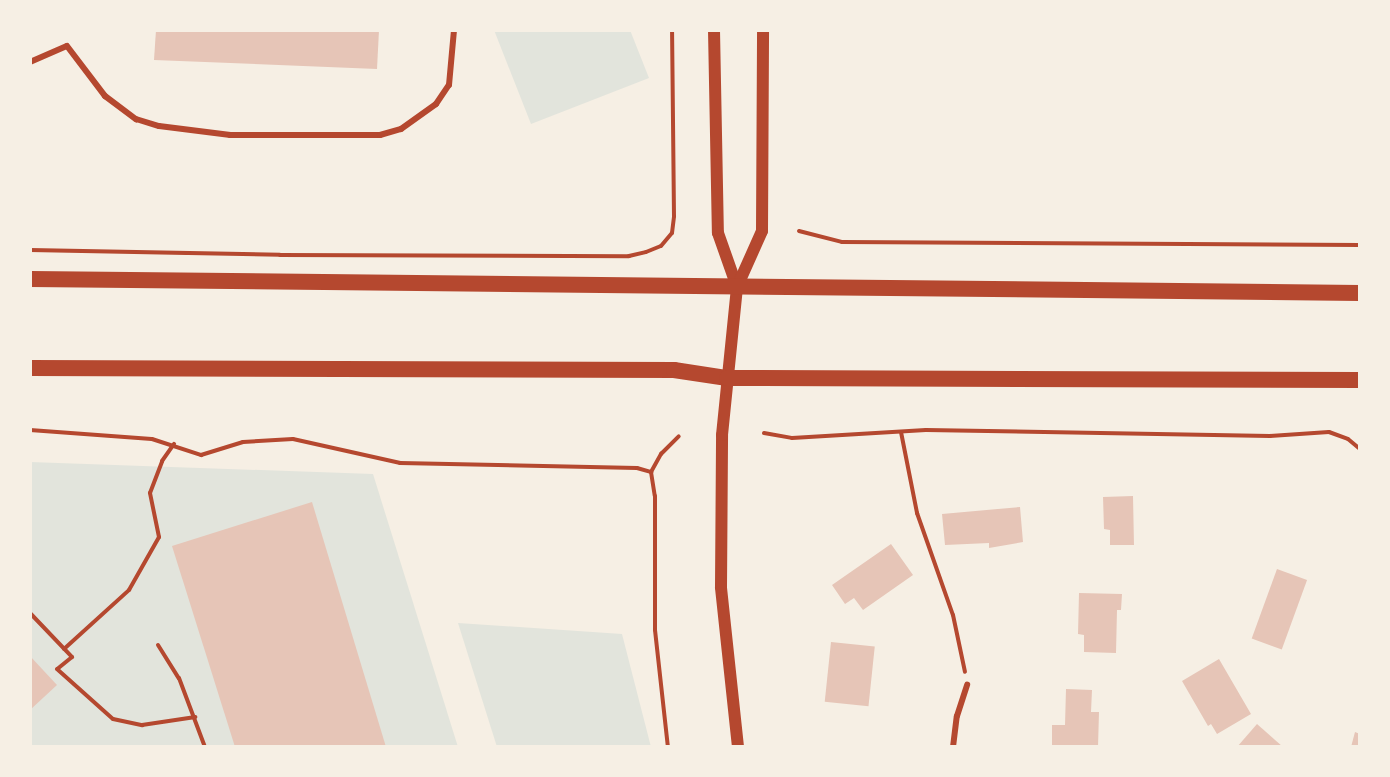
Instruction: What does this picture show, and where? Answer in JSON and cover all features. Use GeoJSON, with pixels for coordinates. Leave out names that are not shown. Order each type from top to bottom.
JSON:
{"type":"FeatureCollection","features":[{"type":"Feature","properties":{"kind":"highway"},"geometry":{"type":"LineString","coordinates":[[30,279],[1360,293]]}},
{"type":"Feature","properties":{"kind":"highway"},"geometry":{"type":"LineString","coordinates":[[30,368],[674,370],[727,378],[1360,380]]}},
{"type":"Feature","properties":{"kind":"main road"},"geometry":{"type":"LineString","coordinates":[[714,30],[718,233],[737,287]]}},
{"type":"Feature","properties":{"kind":"main road"},"geometry":{"type":"LineString","coordinates":[[738,747],[721,587],[722,435],[737,287],[762,231],[763,30]]}},
{"type":"Feature","properties":{"kind":"street"},"geometry":{"type":"LineString","coordinates":[[30,62],[67,46],[105,96],[136,118],[159,126],[230,135],[380,135],[400,129],[436,104],[449,85],[454,30]]}},
{"type":"Feature","properties":{"kind":"street"},"geometry":{"type":"LineString","coordinates":[[953,747],[957,716],[967,685]]}},
{"type":"Feature","properties":{"kind":"path"},"geometry":{"type":"LineString","coordinates":[[30,250],[315,255],[629,256],[646,252],[661,246],[672,233],[675,216],[672,30]]}},
{"type":"Feature","properties":{"kind":"path"},"geometry":{"type":"LineString","coordinates":[[799,231],[842,242],[1360,245]]}},
{"type":"Feature","properties":{"kind":"path"},"geometry":{"type":"LineString","coordinates":[[30,430],[124,435],[174,444],[189,454],[201,455],[243,442],[292,439],[400,463],[637,468],[651,472]]}},
{"type":"Feature","properties":{"kind":"path"},"geometry":{"type":"LineString","coordinates":[[764,433],[792,438],[901,432],[1081,430],[1270,436],[1329,432],[1348,438],[1360,449]]}},
{"type":"Feature","properties":{"kind":"path"},"geometry":{"type":"LineString","coordinates":[[901,432],[917,513],[953,615],[967,685]]}},
{"type":"Feature","properties":{"kind":"path"},"geometry":{"type":"LineString","coordinates":[[668,747],[656,630],[655,496],[651,472],[661,454],[679,436]]}},
{"type":"Feature","properties":{"kind":"path"},"geometry":{"type":"LineString","coordinates":[[64,649],[129,590],[159,537],[150,493],[162,461],[174,444]]}},
{"type":"Feature","properties":{"kind":"path"},"geometry":{"type":"LineString","coordinates":[[30,613],[72,657],[57,669],[113,719],[142,725],[195,717]]}},
{"type":"Feature","properties":{"kind":"path"},"geometry":{"type":"LineString","coordinates":[[158,645],[179,678],[205,747]]}},
{"type":"Feature","properties":{"kind":"shaded area"},"geometry":{"type":"Polygon","coordinates":[[[494,30],[630,30],[649,78],[531,124],[494,30]]]}},
{"type":"Feature","properties":{"kind":"shaded area"},"geometry":{"type":"Polygon","coordinates":[[[30,462],[373,474],[458,747],[30,747],[30,462]]]}},
{"type":"Feature","properties":{"kind":"shaded area"},"geometry":{"type":"Polygon","coordinates":[[[458,623],[622,634],[651,747],[497,747],[458,623]]]}},
{"type":"Feature","properties":{"kind":"building"},"geometry":{"type":"Polygon","coordinates":[[[156,30],[379,30],[377,69],[154,60],[156,30]]]}},
{"type":"Feature","properties":{"kind":"building"},"geometry":{"type":"Polygon","coordinates":[[[1133,496],[1134,545],[1110,545],[1110,530],[1104,529],[1103,497],[1133,496]]]}},
{"type":"Feature","properties":{"kind":"building"},"geometry":{"type":"Polygon","coordinates":[[[312,502],[386,747],[235,747],[172,546],[312,502]]]}},
{"type":"Feature","properties":{"kind":"building"},"geometry":{"type":"Polygon","coordinates":[[[1020,507],[1023,542],[989,548],[989,543],[945,545],[942,514],[1020,507]]]}},
{"type":"Feature","properties":{"kind":"building"},"geometry":{"type":"Polygon","coordinates":[[[891,544],[913,575],[863,610],[854,598],[845,604],[832,585],[891,544]]]}},
{"type":"Feature","properties":{"kind":"building"},"geometry":{"type":"Polygon","coordinates":[[[1277,569],[1307,580],[1282,649],[1252,639],[1277,569]]]}},
{"type":"Feature","properties":{"kind":"building"},"geometry":{"type":"Polygon","coordinates":[[[1079,593],[1122,594],[1121,610],[1117,610],[1116,653],[1084,652],[1084,635],[1078,634],[1079,593]]]}},
{"type":"Feature","properties":{"kind":"building"},"geometry":{"type":"Polygon","coordinates":[[[831,642],[875,647],[868,706],[825,702],[831,642]]]}},
{"type":"Feature","properties":{"kind":"building"},"geometry":{"type":"Polygon","coordinates":[[[30,656],[57,685],[30,710],[30,656]]]}},
{"type":"Feature","properties":{"kind":"building"},"geometry":{"type":"Polygon","coordinates":[[[1219,659],[1251,714],[1217,734],[1211,724],[1208,726],[1182,681],[1219,659]]]}},
{"type":"Feature","properties":{"kind":"building"},"geometry":{"type":"Polygon","coordinates":[[[1066,689],[1092,690],[1091,712],[1099,712],[1098,747],[1052,747],[1052,725],[1065,725],[1066,689]]]}},
{"type":"Feature","properties":{"kind":"building"},"geometry":{"type":"Polygon","coordinates":[[[1257,724],[1283,747],[1237,747],[1257,724]]]}},
{"type":"Feature","properties":{"kind":"building"},"geometry":{"type":"Polygon","coordinates":[[[1355,732],[1360,734],[1360,747],[1351,747],[1355,732]]]}}]}
